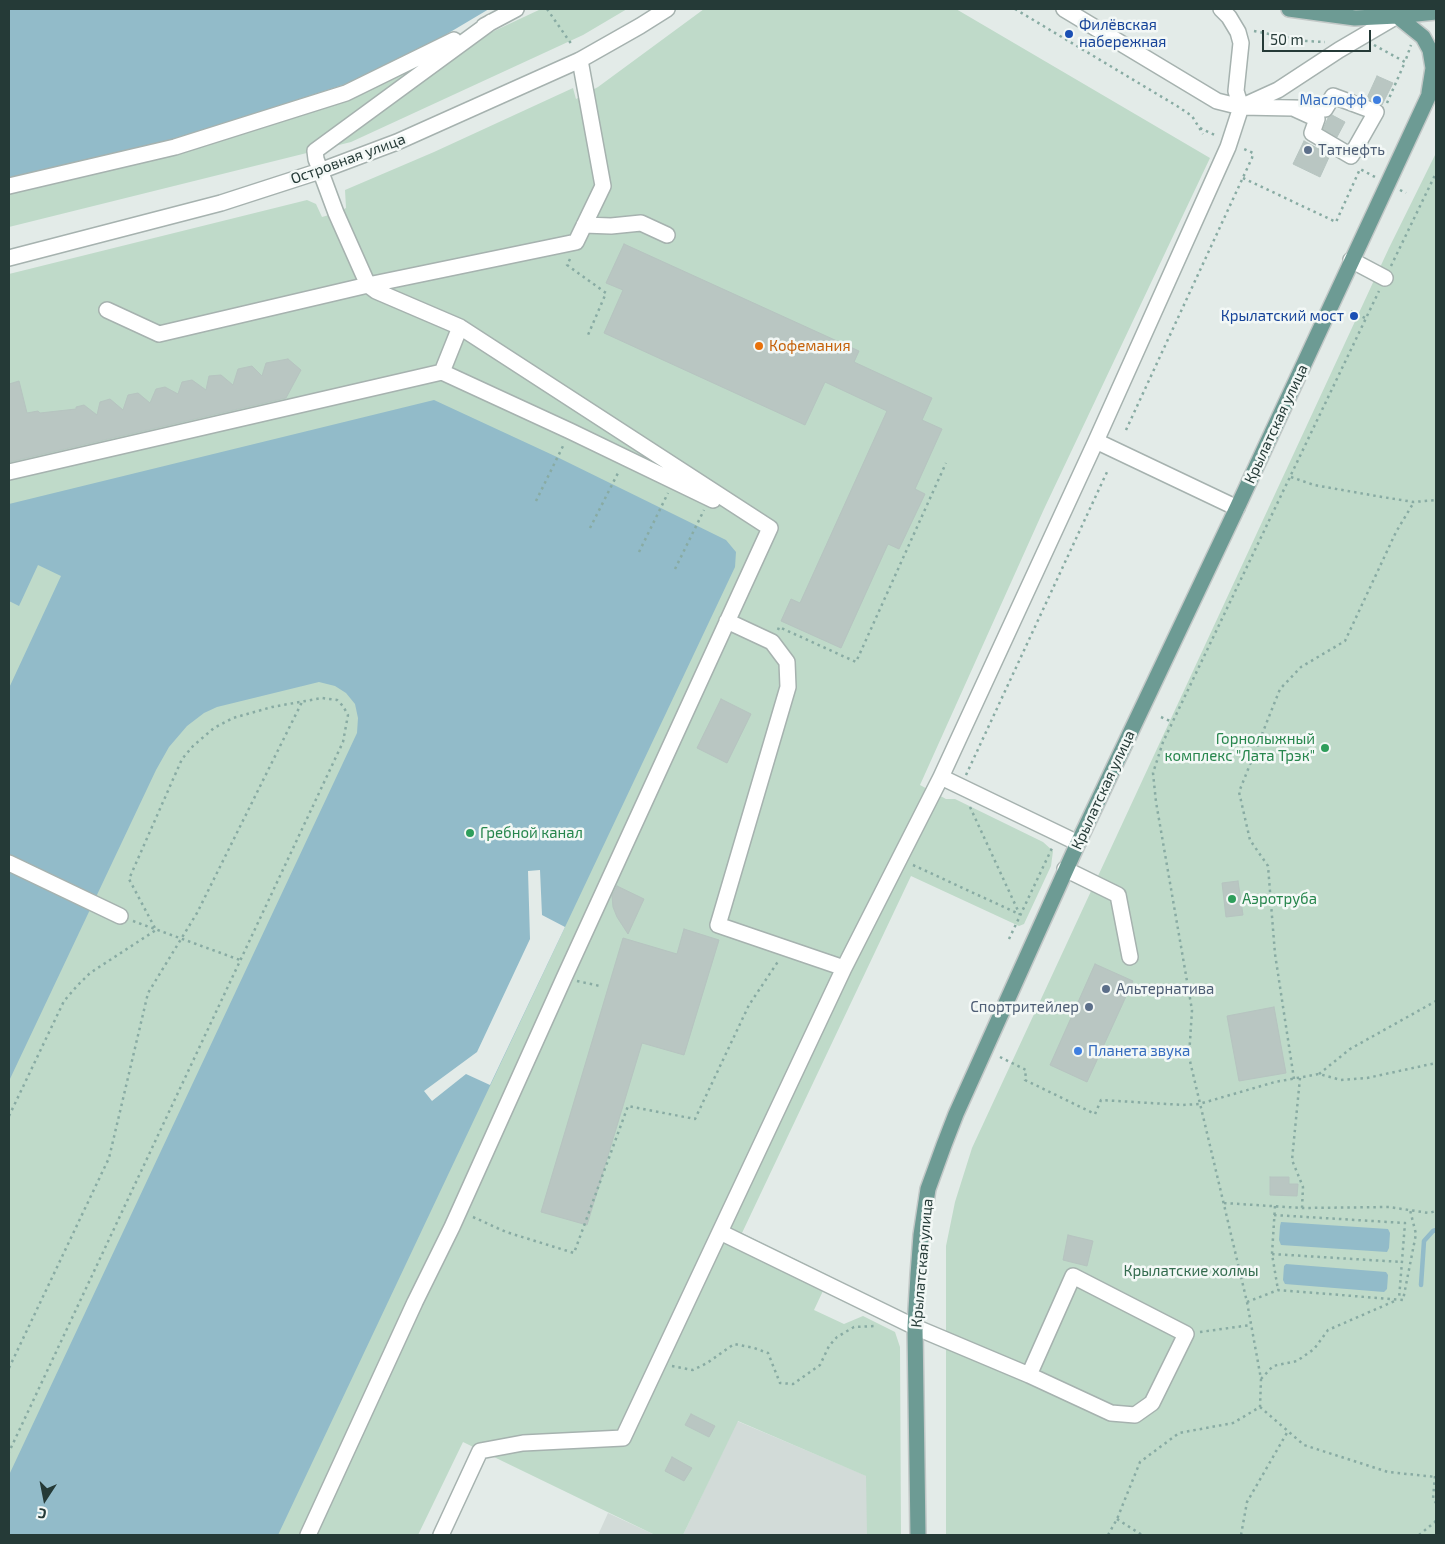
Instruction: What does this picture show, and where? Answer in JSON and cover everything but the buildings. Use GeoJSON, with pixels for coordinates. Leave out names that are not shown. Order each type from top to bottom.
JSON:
{"type":"FeatureCollection","features":[{"type":"Feature","properties":{"kind":"main road"},"geometry":{"type":"LineString","coordinates":[[1289,9],[1355,18],[1436,12]]}},
{"type":"Feature","properties":{"kind":"main road","name":"Крылатская улица"},"geometry":{"type":"LineString","coordinates":[[918,1535],[915,1327],[921,1235],[928,1189],[956,1114],[1066,869],[1433,89],[1430,50],[1423,37],[1397,16]]}},
{"type":"Feature","properties":{"kind":"street"},"geometry":{"type":"LineString","coordinates":[[9,186],[174,147],[346,92],[516,9]]}},
{"type":"Feature","properties":{"kind":"street","name":"Островная улица"},"geometry":{"type":"LineString","coordinates":[[9,258],[221,203],[320,171],[397,142],[580,60],[667,9]]}},
{"type":"Feature","properties":{"kind":"street"},"geometry":{"type":"LineString","coordinates":[[1064,9],[1217,101],[1241,107],[1292,108],[1325,109],[1333,96],[1376,112],[1351,156],[1312,133],[1317,119],[1292,108]]}},
{"type":"Feature","properties":{"kind":"street"},"geometry":{"type":"LineString","coordinates":[[441,1535],[480,1450],[523,1443],[624,1438],[844,968],[941,777],[1096,441],[1228,147],[1241,107],[1236,91],[1242,43],[1230,17],[1221,9]]}},
{"type":"Feature","properties":{"kind":"street"},"geometry":{"type":"LineString","coordinates":[[1241,107],[1278,90],[1339,50],[1397,16]]}},
{"type":"Feature","properties":{"kind":"street"},"geometry":{"type":"LineString","coordinates":[[492,22],[315,150],[314,155],[336,213],[368,285],[376,291],[460,327],[770,528]]}},
{"type":"Feature","properties":{"kind":"street"},"geometry":{"type":"LineString","coordinates":[[107,310],[160,334],[368,285],[576,242],[603,186],[580,60]]}},
{"type":"Feature","properties":{"kind":"street"},"geometry":{"type":"LineString","coordinates":[[584,225],[612,226],[641,223],[667,235]]}},
{"type":"Feature","properties":{"kind":"street"},"geometry":{"type":"LineString","coordinates":[[9,247],[47,249]]}},
{"type":"Feature","properties":{"kind":"street"},"geometry":{"type":"LineString","coordinates":[[1351,260],[1385,278]]}},
{"type":"Feature","properties":{"kind":"street"},"geometry":{"type":"LineString","coordinates":[[442,372],[460,327]]}},
{"type":"Feature","properties":{"kind":"street"},"geometry":{"type":"LineString","coordinates":[[9,472],[442,372],[570,431],[770,528]]}},
{"type":"Feature","properties":{"kind":"street"},"geometry":{"type":"LineString","coordinates":[[1096,441],[1237,508]]}},
{"type":"Feature","properties":{"kind":"street"},"geometry":{"type":"LineString","coordinates":[[308,1535],[415,1302],[460,1210],[770,528]]}},
{"type":"Feature","properties":{"kind":"street"},"geometry":{"type":"LineString","coordinates":[[727,621],[772,642],[787,662],[788,687],[718,925],[844,968]]}},
{"type":"Feature","properties":{"kind":"street"},"geometry":{"type":"LineString","coordinates":[[941,777],[1078,843]]}},
{"type":"Feature","properties":{"kind":"street"},"geometry":{"type":"LineString","coordinates":[[9,863],[120,916]]}},
{"type":"Feature","properties":{"kind":"street"},"geometry":{"type":"LineString","coordinates":[[1066,869],[1118,895],[1130,957]]}},
{"type":"Feature","properties":{"kind":"street"},"geometry":{"type":"LineString","coordinates":[[720,1232],[915,1327],[1029,1374],[1111,1413],[1135,1416],[1152,1403],[1186,1334],[1073,1276],[1029,1374]]}},
{"type":"Feature","properties":{"kind":"path"},"geometry":{"type":"LineString","coordinates":[[547,9],[572,45]]}},
{"type":"Feature","properties":{"kind":"path"},"geometry":{"type":"LineString","coordinates":[[1015,9],[1177,106],[1192,116],[1203,134]]}},
{"type":"Feature","properties":{"kind":"path"},"geometry":{"type":"LineString","coordinates":[[1246,29],[1306,41],[1334,43]]}},
{"type":"Feature","properties":{"kind":"path"},"geometry":{"type":"LineString","coordinates":[[1368,42],[1405,62],[1413,42]]}},
{"type":"Feature","properties":{"kind":"path"},"geometry":{"type":"LineString","coordinates":[[1126,430],[1252,158]]}},
{"type":"Feature","properties":{"kind":"path"},"geometry":{"type":"LineString","coordinates":[[1243,178],[1336,222],[1360,169],[1375,177]]}},
{"type":"Feature","properties":{"kind":"path"},"geometry":{"type":"LineString","coordinates":[[1260,1406],[1261,1378],[1251,1324],[1224,1203],[1198,1104],[1189,1057],[1192,1010],[1153,773],[1163,742],[1226,607],[1436,173]]}},
{"type":"Feature","properties":{"kind":"path"},"geometry":{"type":"LineString","coordinates":[[576,242],[567,266],[606,293],[588,335]]}},
{"type":"Feature","properties":{"kind":"path"},"geometry":{"type":"LineString","coordinates":[[1351,311],[1366,318]]}},
{"type":"Feature","properties":{"kind":"path"},"geometry":{"type":"LineString","coordinates":[[536,501],[557,457]]}},
{"type":"Feature","properties":{"kind":"path"},"geometry":{"type":"LineString","coordinates":[[779,627],[856,662],[946,463]]}},
{"type":"Feature","properties":{"kind":"path"},"geometry":{"type":"LineString","coordinates":[[1020,914],[960,786],[1107,472]]}},
{"type":"Feature","properties":{"kind":"path"},"geometry":{"type":"LineString","coordinates":[[1290,477],[1314,485],[1414,502],[1436,500]]}},
{"type":"Feature","properties":{"kind":"path"},"geometry":{"type":"LineString","coordinates":[[590,528],[613,484]]}},
{"type":"Feature","properties":{"kind":"path"},"geometry":{"type":"LineString","coordinates":[[1294,1079],[1275,954],[1268,866],[1250,840],[1239,792],[1280,689],[1301,667],[1345,641],[1396,532],[1414,502]]}},
{"type":"Feature","properties":{"kind":"path"},"geometry":{"type":"LineString","coordinates":[[639,552],[661,508]]}},
{"type":"Feature","properties":{"kind":"path"},"geometry":{"type":"LineString","coordinates":[[675,569],[697,526]]}},
{"type":"Feature","properties":{"kind":"path"},"geometry":{"type":"LineString","coordinates":[[9,1452],[343,742],[348,715],[337,700],[322,698],[272,707],[233,718],[214,728],[193,746],[182,759],[129,878],[156,930]]}},
{"type":"Feature","properties":{"kind":"path"},"geometry":{"type":"LineString","coordinates":[[9,1368],[108,1158],[148,993],[197,913],[302,702]]}},
{"type":"Feature","properties":{"kind":"path"},"geometry":{"type":"LineString","coordinates":[[1161,717],[1172,722]]}},
{"type":"Feature","properties":{"kind":"path"},"geometry":{"type":"LineString","coordinates":[[1009,939],[1059,833]]}},
{"type":"Feature","properties":{"kind":"path"},"geometry":{"type":"LineString","coordinates":[[900,859],[1020,914]]}},
{"type":"Feature","properties":{"kind":"path"},"geometry":{"type":"LineString","coordinates":[[120,916],[240,960]]}},
{"type":"Feature","properties":{"kind":"path"},"geometry":{"type":"LineString","coordinates":[[9,1116],[64,1001],[76,986],[90,974],[156,930]]}},
{"type":"Feature","properties":{"kind":"path"},"geometry":{"type":"LineString","coordinates":[[460,1210],[489,1226],[574,1253],[628,1106],[695,1119],[749,1005],[787,949]]}},
{"type":"Feature","properties":{"kind":"path"},"geometry":{"type":"LineString","coordinates":[[564,978],[600,986]]}},
{"type":"Feature","properties":{"kind":"path"},"geometry":{"type":"LineString","coordinates":[[1000,1057],[1026,1070],[1024,1080],[1095,1114],[1102,1100],[1183,1105],[1198,1104],[1275,1082],[1319,1074],[1350,1049],[1436,1001]]}},
{"type":"Feature","properties":{"kind":"path"},"geometry":{"type":"LineString","coordinates":[[1319,1074],[1341,1080],[1367,1078],[1436,1064]]}},
{"type":"Feature","properties":{"kind":"path"},"geometry":{"type":"LineString","coordinates":[[1300,1078],[1292,1160],[1303,1187],[1302,1208]]}},
{"type":"Feature","properties":{"kind":"path"},"geometry":{"type":"LineString","coordinates":[[1224,1203],[1302,1208],[1389,1207],[1429,1213],[1436,1212]]}},
{"type":"Feature","properties":{"kind":"path"},"geometry":{"type":"LineString","coordinates":[[1274,1206],[1272,1254],[1278,1290]]}},
{"type":"Feature","properties":{"kind":"path"},"geometry":{"type":"LineString","coordinates":[[1261,1378],[1273,1366],[1297,1361],[1314,1349],[1328,1330],[1399,1299],[1403,1300],[1416,1234],[1410,1210]]}},
{"type":"Feature","properties":{"kind":"path"},"geometry":{"type":"LineString","coordinates":[[1274,1215],[1405,1223],[1399,1299]]}},
{"type":"Feature","properties":{"kind":"path"},"geometry":{"type":"LineString","coordinates":[[1272,1254],[1402,1262]]}},
{"type":"Feature","properties":{"kind":"path"},"geometry":{"type":"LineString","coordinates":[[1246,1302],[1278,1290],[1399,1299]]}},
{"type":"Feature","properties":{"kind":"path"},"geometry":{"type":"LineString","coordinates":[[1186,1334],[1231,1329],[1251,1324]]}},
{"type":"Feature","properties":{"kind":"path"},"geometry":{"type":"LineString","coordinates":[[659,1363],[693,1370],[707,1363],[734,1344],[768,1353],[780,1383],[794,1384],[820,1365],[829,1346],[837,1337],[854,1326],[875,1326]]}},
{"type":"Feature","properties":{"kind":"path"},"geometry":{"type":"LineString","coordinates":[[1260,1406],[1304,1445],[1388,1472],[1435,1476],[1433,1499],[1436,1503]]}},
{"type":"Feature","properties":{"kind":"path"},"geometry":{"type":"LineString","coordinates":[[1108,1535],[1117,1519],[1140,1462],[1179,1433],[1233,1423],[1260,1406]]}},
{"type":"Feature","properties":{"kind":"path"},"geometry":{"type":"LineString","coordinates":[[1241,1535],[1247,1502],[1288,1431]]}},
{"type":"Feature","properties":{"kind":"path"},"geometry":{"type":"LineString","coordinates":[[1419,1535],[1435,1522],[1436,1518]]}},
{"type":"Feature","properties":{"kind":"path"},"geometry":{"type":"LineString","coordinates":[[1117,1519],[1142,1535]]}},
{"type":"Feature","properties":{"kind":"shaded area"},"geometry":{"type":"Polygon","coordinates":[[[737,1421],[867,1476],[867,1535],[683,1535],[737,1421]]]}},
{"type":"Feature","properties":{"kind":"shaded area"},"geometry":{"type":"Polygon","coordinates":[[[608,1513],[655,1535],[598,1535],[608,1513]]]}},
{"type":"Feature","properties":{"kind":"green space"},"geometry":{"type":"Polygon","coordinates":[[[541,9],[627,9],[583,35],[351,142],[9,227],[9,194],[176,154],[347,100],[541,9]]]}},
{"type":"Feature","properties":{"kind":"green space","name":"Гребной канал"},"geometry":{"type":"Polygon","coordinates":[[[704,9],[956,9],[1210,158],[1044,509],[920,785],[946,799],[955,799],[1043,842],[1053,851],[1051,866],[1024,924],[1019,926],[911,876],[742,1233],[830,1276],[814,1310],[844,1324],[863,1316],[895,1332],[900,1347],[901,1535],[867,1535],[866,1476],[738,1421],[683,1535],[655,1535],[463,1442],[418,1535],[9,1535],[9,274],[307,200],[316,204],[322,217],[336,213],[346,208],[345,190],[434,152],[573,88],[576,99],[598,87],[704,9]]]}},
{"type":"Feature","properties":{"kind":"green space","name":"Крылатские холмы"},"geometry":{"type":"Polygon","coordinates":[[[1436,153],[1436,1535],[946,1535],[946,1246],[955,1202],[972,1148],[1389,248],[1436,153]]]}},
{"type":"Feature","properties":{"kind":"water"},"geometry":{"type":"Polygon","coordinates":[[[9,9],[489,9],[415,53],[343,85],[173,140],[9,178],[9,9]]]}},
{"type":"Feature","properties":{"kind":"water","name":"Гребной канал"},"geometry":{"type":"Polygon","coordinates":[[[434,400],[557,457],[726,540],[736,552],[735,567],[278,1535],[9,1535],[9,1475],[357,733],[358,718],[355,704],[346,693],[335,686],[319,682],[217,707],[204,713],[187,726],[169,747],[156,770],[9,1081],[9,688],[61,576],[38,565],[19,606],[9,601],[9,504],[434,400]]]}},
{"type":"Feature","properties":{"kind":"water"},"geometry":{"type":"Polygon","coordinates":[[[1281,1222],[1388,1229],[1390,1233],[1389,1248],[1387,1252],[1281,1245],[1279,1240],[1281,1222]]]}},
{"type":"Feature","properties":{"kind":"water"},"geometry":{"type":"Polygon","coordinates":[[[1286,1264],[1386,1272],[1388,1275],[1387,1289],[1384,1292],[1285,1284],[1283,1280],[1284,1266],[1286,1264]]]}},
{"type":"Feature","properties":{"kind":"pier"},"geometry":{"type":"Polygon","coordinates":[[[540,870],[542,915],[565,927],[490,1085],[466,1074],[432,1101],[424,1091],[477,1052],[530,939],[528,871],[540,870]]]}},
{"type":"Feature","properties":{"kind":"waterway"},"geometry":{"type":"LineString","coordinates":[[1421,1285],[1424,1241],[1436,1230]]}},
{"type":"Feature","properties":{"kind":"place","name":"Филёвская набережная"},"geometry":{"type":"Point","coordinates":[1069,34]}},
{"type":"Feature","properties":{"kind":"place","name":"Маслофф"},"geometry":{"type":"Point","coordinates":[1377,100]}},
{"type":"Feature","properties":{"kind":"place","name":"Татнефть"},"geometry":{"type":"Point","coordinates":[1308,150]}},
{"type":"Feature","properties":{"kind":"place","name":"Крылатский мост"},"geometry":{"type":"Point","coordinates":[1354,316]}},
{"type":"Feature","properties":{"kind":"place","name":"Кофемания"},"geometry":{"type":"Point","coordinates":[759,346]}},
{"type":"Feature","properties":{"kind":"place","name":"Горнолыжный комплекс \"Лата Трэк\""},"geometry":{"type":"Point","coordinates":[1325,748]}},
{"type":"Feature","properties":{"kind":"place","name":"Гребной канал"},"geometry":{"type":"Point","coordinates":[470,833]}},
{"type":"Feature","properties":{"kind":"place","name":"Аэротруба"},"geometry":{"type":"Point","coordinates":[1232,899]}},
{"type":"Feature","properties":{"kind":"place","name":"Альтернатива"},"geometry":{"type":"Point","coordinates":[1106,989]}},
{"type":"Feature","properties":{"kind":"place","name":"Спортритейлер"},"geometry":{"type":"Point","coordinates":[1089,1007]}},
{"type":"Feature","properties":{"kind":"place","name":"Планета звука"},"geometry":{"type":"Point","coordinates":[1078,1051]}}]}
